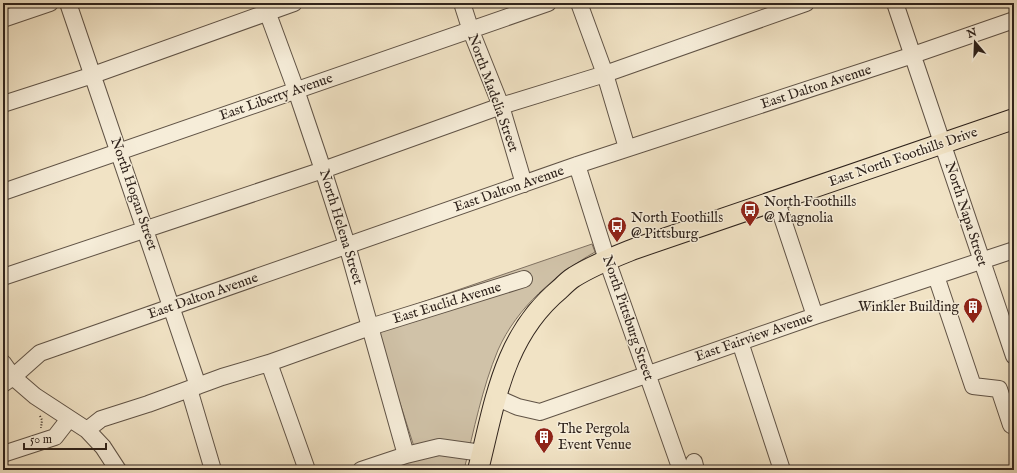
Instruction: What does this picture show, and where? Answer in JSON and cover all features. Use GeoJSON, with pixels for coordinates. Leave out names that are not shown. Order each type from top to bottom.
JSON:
{"type":"FeatureCollection","features":[{"type":"Feature","properties":{"kind":"main road","name":"East North Foothills Drive"},"geometry":{"type":"LineString","coordinates":[[480,461],[495,397],[505,368],[519,337],[546,300],[573,277],[607,260],[634,249],[1014,119]]}},
{"type":"Feature","properties":{"kind":"street"},"geometry":{"type":"LineString","coordinates":[[3,19],[50,3]]}},
{"type":"Feature","properties":{"kind":"street","name":"North Hogan Street"},"geometry":{"type":"LineString","coordinates":[[68,3],[172,307],[194,388],[213,470]]}},
{"type":"Feature","properties":{"kind":"street"},"geometry":{"type":"LineString","coordinates":[[3,104],[93,75],[266,8],[294,3]]}},
{"type":"Feature","properties":{"kind":"street","name":"North Madelia Street"},"geometry":{"type":"LineString","coordinates":[[462,3],[471,31],[501,106],[524,184]]}},
{"type":"Feature","properties":{"kind":"street","name":"East Liberty Avenue"},"geometry":{"type":"LineString","coordinates":[[3,192],[471,31],[548,3]]}},
{"type":"Feature","properties":{"kind":"street"},"geometry":{"type":"LineString","coordinates":[[579,3],[605,74],[627,148]]}},
{"type":"Feature","properties":{"kind":"street"},"geometry":{"type":"LineString","coordinates":[[3,277],[323,170],[501,106],[605,74],[806,3]]}},
{"type":"Feature","properties":{"kind":"street","name":"North Napa Street"},"geometry":{"type":"LineString","coordinates":[[895,3],[1013,349]]}},
{"type":"Feature","properties":{"kind":"street","name":"North Helena Street"},"geometry":{"type":"LineString","coordinates":[[266,8],[296,90],[347,246],[406,455]]}},
{"type":"Feature","properties":{"kind":"street","name":"East Dalton Avenue"},"geometry":{"type":"LineString","coordinates":[[8,381],[40,353],[577,165],[914,55],[1014,20]]}},
{"type":"Feature","properties":{"kind":"street","name":"North Pittsburg Street"},"geometry":{"type":"LineString","coordinates":[[577,165],[607,260],[647,374],[690,467]]}},
{"type":"Feature","properties":{"kind":"street"},"geometry":{"type":"LineString","coordinates":[[776,200],[814,316]]}},
{"type":"Feature","properties":{"kind":"street","name":"East Fairview Avenue"},"geometry":{"type":"LineString","coordinates":[[495,397],[518,407],[540,412],[814,316],[1014,250]]}},
{"type":"Feature","properties":{"kind":"street"},"geometry":{"type":"LineString","coordinates":[[936,276],[973,386],[999,389],[1012,424]]}},
{"type":"Feature","properties":{"kind":"street","name":"East Euclid Avenue"},"geometry":{"type":"LineString","coordinates":[[87,430],[101,419],[194,388],[222,377],[269,363],[370,327],[524,279]]}},
{"type":"Feature","properties":{"kind":"street"},"geometry":{"type":"LineString","coordinates":[[740,342],[780,469]]}},
{"type":"Feature","properties":{"kind":"street"},"geometry":{"type":"LineString","coordinates":[[3,363],[8,381],[35,396],[87,430],[103,447],[118,470]]}},
{"type":"Feature","properties":{"kind":"street"},"geometry":{"type":"LineString","coordinates":[[269,363],[307,470]]}},
{"type":"Feature","properties":{"kind":"street"},"geometry":{"type":"LineString","coordinates":[[3,454],[55,437],[69,419]]}},
{"type":"Feature","properties":{"kind":"street"},"geometry":{"type":"LineString","coordinates":[[361,470],[406,455],[439,447],[480,461]]}},
{"type":"Feature","properties":{"kind":"shaded area"},"geometry":{"type":"Polygon","coordinates":[[[592,244],[595,252],[580,261],[552,282],[526,306],[506,334],[492,364],[487,379],[464,470],[400,470],[398,466],[418,459],[373,319],[592,244]]]}},
{"type":"Feature","properties":{"kind":"place","name":"North Foothills @ Magnolia"},"geometry":{"type":"Point","coordinates":[750,227]}},
{"type":"Feature","properties":{"kind":"place","name":"North Foothills @ Pittsburg"},"geometry":{"type":"Point","coordinates":[617,243]}},
{"type":"Feature","properties":{"kind":"place","name":"Winkler Building"},"geometry":{"type":"Point","coordinates":[973,324]}},
{"type":"Feature","properties":{"kind":"place","name":"The Pergola Event Venue"},"geometry":{"type":"Point","coordinates":[544,454]}}]}
